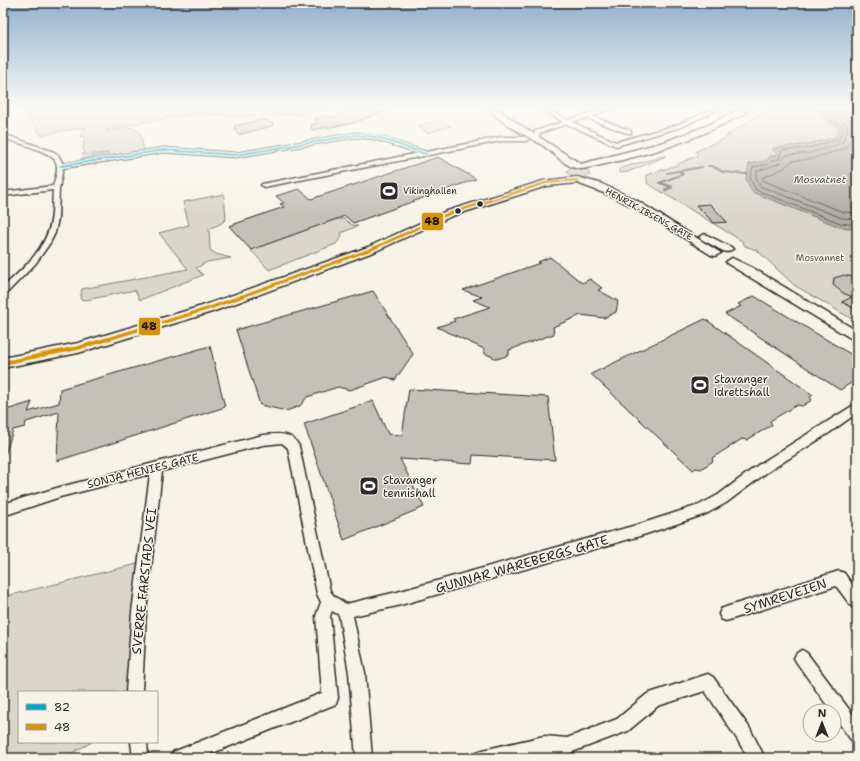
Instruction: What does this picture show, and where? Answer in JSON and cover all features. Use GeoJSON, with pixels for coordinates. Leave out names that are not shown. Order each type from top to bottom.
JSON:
{"type":"FeatureCollection","features":[{"type":"Feature","properties":{"kind":"main road"},"geometry":{"type":"LineString","coordinates":[[533,144],[552,157],[562,168],[567,177],[578,180]]}},
{"type":"Feature","properties":{"kind":"main road"},"geometry":{"type":"LineString","coordinates":[[544,144],[578,161],[613,159]]}},
{"type":"Feature","properties":{"kind":"main road"},"geometry":{"type":"LineString","coordinates":[[3,355],[105,331],[232,293],[337,256],[461,203],[562,168],[613,159],[668,144]]}},
{"type":"Feature","properties":{"kind":"main road"},"geometry":{"type":"LineString","coordinates":[[3,363],[78,348],[207,309],[372,249],[448,214],[552,182],[590,180],[595,174],[614,165],[682,144]]}},
{"type":"Feature","properties":{"kind":"main road","name":"HENRIK IBSENS GATE"},"geometry":{"type":"LineString","coordinates":[[551,148],[562,158],[591,169],[595,174],[857,330]]}},
{"type":"Feature","properties":{"kind":"main road","name":"HENRIK IBSENS GATE"},"geometry":{"type":"LineString","coordinates":[[578,180],[603,188],[650,213],[715,253],[717,250],[733,255],[750,271],[857,337]]}},
{"type":"Feature","properties":{"kind":"main road"},"geometry":{"type":"LineString","coordinates":[[533,187],[579,185],[615,195]]}},
{"type":"Feature","properties":{"kind":"street"},"geometry":{"type":"LineString","coordinates":[[3,292],[28,269],[49,238],[54,225],[56,188],[61,166],[58,158],[52,153],[25,144]]}},
{"type":"Feature","properties":{"kind":"street"},"geometry":{"type":"LineString","coordinates":[[61,166],[164,150],[236,155],[305,144]]}},
{"type":"Feature","properties":{"kind":"street"},"geometry":{"type":"LineString","coordinates":[[396,144],[427,154]]}},
{"type":"Feature","properties":{"kind":"street"},"geometry":{"type":"LineString","coordinates":[[264,185],[479,144]]}},
{"type":"Feature","properties":{"kind":"street"},"geometry":{"type":"LineString","coordinates":[[3,194],[56,188]]}},
{"type":"Feature","properties":{"kind":"street","name":"GUNNAR WAREBERGS GATE"},"geometry":{"type":"LineString","coordinates":[[345,611],[443,586],[640,530],[702,510],[722,499],[762,469],[825,430],[857,407]]}},
{"type":"Feature","properties":{"kind":"street","name":"SONJA HENIES GATE"},"geometry":{"type":"LineString","coordinates":[[3,510],[60,492],[156,469],[263,440],[284,438],[292,446],[318,572],[324,594],[329,601]]}},
{"type":"Feature","properties":{"kind":"street","name":"SVERRE FARSTADS VEI"},"geometry":{"type":"LineString","coordinates":[[134,691],[139,612],[156,469]]}},
{"type":"Feature","properties":{"kind":"street","name":"SYMREVEIEN"},"geometry":{"type":"LineString","coordinates":[[726,614],[839,578],[857,602]]}},
{"type":"Feature","properties":{"kind":"street"},"geometry":{"type":"LineString","coordinates":[[179,758],[330,698],[323,616],[329,601],[345,611],[357,673],[364,758]]}},
{"type":"Feature","properties":{"kind":"street"},"geometry":{"type":"LineString","coordinates":[[802,658],[857,734]]}},
{"type":"Feature","properties":{"kind":"street"},"geometry":{"type":"LineString","coordinates":[[483,758],[546,751],[567,746],[622,725],[653,700],[708,682],[743,733],[757,758]]}},
{"type":"Feature","properties":{"kind":"green space"},"geometry":{"type":"Polygon","coordinates":[[[84,144],[142,144],[144,151],[81,160],[81,158],[109,153],[82,155],[86,152],[83,150],[84,144]]]}},
{"type":"Feature","properties":{"kind":"green space","name":"Mosvannet"},"geometry":{"type":"Polygon","coordinates":[[[713,144],[857,144],[857,322],[794,285],[757,250],[745,246],[742,241],[647,183],[647,175],[674,166],[698,155],[696,151],[713,144]]]}},
{"type":"Feature","properties":{"kind":"green space"},"geometry":{"type":"Polygon","coordinates":[[[666,156],[628,172],[620,173],[618,171],[621,168],[666,156]]]}},
{"type":"Feature","properties":{"kind":"green space"},"geometry":{"type":"Polygon","coordinates":[[[572,168],[587,170],[590,175],[584,178],[572,176],[567,172],[572,168]]]}},
{"type":"Feature","properties":{"kind":"green space"},"geometry":{"type":"Polygon","coordinates":[[[224,194],[226,219],[222,223],[209,229],[210,250],[216,254],[231,258],[207,262],[196,268],[203,275],[140,300],[135,290],[86,300],[80,299],[82,289],[188,269],[159,233],[189,225],[183,202],[224,194]]]}},
{"type":"Feature","properties":{"kind":"green space"},"geometry":{"type":"Polygon","coordinates":[[[335,219],[344,219],[352,225],[358,226],[341,233],[342,236],[336,244],[269,270],[251,250],[335,219]]]}},
{"type":"Feature","properties":{"kind":"green space"},"geometry":{"type":"Polygon","coordinates":[[[141,563],[131,691],[18,691],[18,743],[90,743],[63,758],[3,758],[3,597],[141,563]]]}},
{"type":"Feature","properties":{"kind":"water","name":"Mosvatnet"},"geometry":{"type":"Polygon","coordinates":[[[808,144],[857,144],[857,229],[840,227],[752,192],[746,179],[749,164],[768,160],[770,156],[778,155],[773,148],[808,144]]]}},
{"type":"Feature","properties":{"kind":"building"},"geometry":{"type":"Polygon","coordinates":[[[438,157],[476,179],[353,223],[345,216],[251,250],[229,226],[284,207],[280,204],[284,203],[276,196],[299,189],[311,199],[438,157]]]}},
{"type":"Feature","properties":{"kind":"building"},"geometry":{"type":"Polygon","coordinates":[[[710,204],[727,222],[714,223],[696,205],[710,204]]]}},
{"type":"Feature","properties":{"kind":"building"},"geometry":{"type":"Polygon","coordinates":[[[550,257],[582,283],[590,279],[602,288],[598,290],[618,301],[616,312],[604,318],[581,315],[553,327],[554,334],[509,350],[509,355],[497,359],[484,353],[484,349],[437,327],[455,321],[453,319],[490,307],[473,300],[482,297],[463,290],[540,263],[538,262],[550,257]]]}},
{"type":"Feature","properties":{"kind":"building"},"geometry":{"type":"Polygon","coordinates":[[[844,275],[857,278],[857,310],[842,302],[852,297],[843,293],[833,285],[834,278],[844,275]]]}},
{"type":"Feature","properties":{"kind":"building"},"geometry":{"type":"Polygon","coordinates":[[[373,291],[413,354],[395,380],[387,377],[350,390],[338,387],[307,397],[300,406],[286,411],[260,405],[236,330],[373,291]]]}},
{"type":"Feature","properties":{"kind":"building"},"geometry":{"type":"Polygon","coordinates":[[[754,296],[857,358],[857,379],[840,390],[725,314],[741,306],[738,304],[754,296]]]}},
{"type":"Feature","properties":{"kind":"building","name":"Stavanger idrettshall"},"geometry":{"type":"Polygon","coordinates":[[[705,319],[813,395],[810,397],[812,400],[802,406],[797,405],[770,421],[772,425],[747,440],[742,439],[712,458],[713,461],[701,469],[696,468],[693,470],[591,374],[705,319]]]}},
{"type":"Feature","properties":{"kind":"building"},"geometry":{"type":"Polygon","coordinates":[[[210,346],[225,407],[57,461],[59,412],[26,422],[25,427],[13,430],[5,455],[3,455],[3,411],[32,402],[28,412],[59,403],[60,389],[210,346]]]}},
{"type":"Feature","properties":{"kind":"building","name":"Stavanger tennishall"},"geometry":{"type":"Polygon","coordinates":[[[409,389],[548,397],[555,460],[473,455],[472,464],[400,459],[424,507],[344,540],[304,424],[373,401],[388,434],[402,435],[409,389]]]}},
{"type":"Feature","properties":{"kind":"waterway"},"geometry":{"type":"LineString","coordinates":[[708,166],[712,166],[723,172],[747,174]]}},
{"type":"Feature","properties":{"kind":"waterway"},"geometry":{"type":"LineString","coordinates":[[667,173],[702,167]]}},
{"type":"Feature","properties":{"kind":"waterway"},"geometry":{"type":"LineString","coordinates":[[663,184],[659,183],[683,174],[679,171]]}},
{"type":"Feature","properties":{"kind":"waterway"},"geometry":{"type":"LineString","coordinates":[[663,184],[672,187],[665,190]]}},
{"type":"Feature","properties":{"kind":"transit line","name":"82"},"geometry":{"type":"LineString","coordinates":[[61,166],[164,150],[236,155],[305,144]]}},
{"type":"Feature","properties":{"kind":"transit line","name":"82"},"geometry":{"type":"LineString","coordinates":[[396,144],[427,154]]}},
{"type":"Feature","properties":{"kind":"transit line","name":"48"},"geometry":{"type":"LineString","coordinates":[[3,363],[78,348],[207,309],[372,249],[448,214],[546,183],[577,180]]}},
{"type":"Feature","properties":{"kind":"place","name":"Vikinghallen"},"geometry":{"type":"Point","coordinates":[389,191]}},
{"type":"Feature","properties":{"kind":"place","name":"Stavanger idrettshall"},"geometry":{"type":"Point","coordinates":[700,385]}},
{"type":"Feature","properties":{"kind":"place","name":"Stavanger tennishall"},"geometry":{"type":"Point","coordinates":[369,486]}}]}
